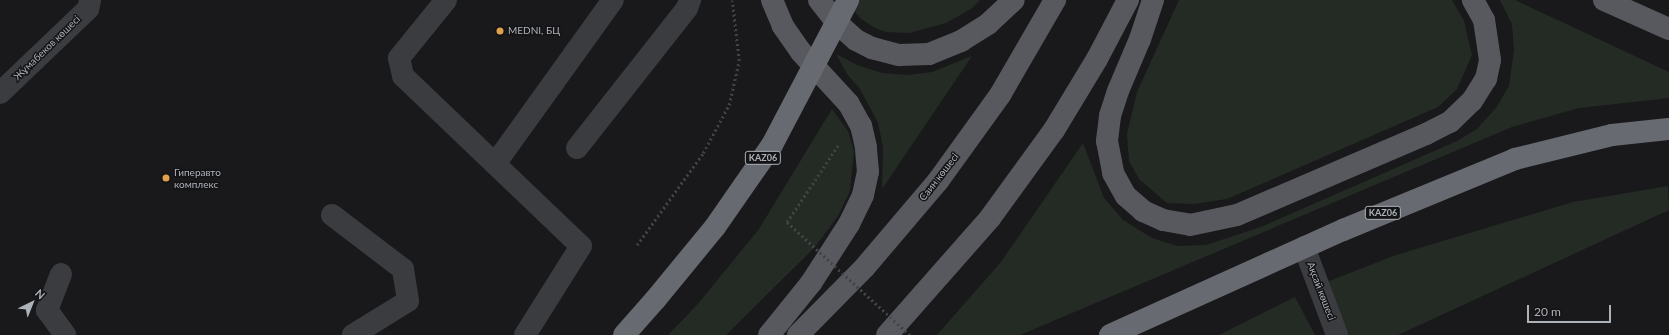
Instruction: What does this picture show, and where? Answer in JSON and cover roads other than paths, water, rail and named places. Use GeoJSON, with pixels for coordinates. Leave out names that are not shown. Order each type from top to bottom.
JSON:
{"type":"FeatureCollection","features":[{"type":"Feature","properties":{"kind":"highway","name":"KАZ06"},"geometry":{"type":"LineString","coordinates":[[624,335],[655,300],[714,227],[768,151],[798,98],[848,0]]}},
{"type":"Feature","properties":{"kind":"highway","name":"KАZ06"},"geometry":{"type":"LineString","coordinates":[[1110,335],[1304,247],[1514,159],[1612,135],[1669,129]]}},
{"type":"Feature","properties":{"kind":"main road"},"geometry":{"type":"LineString","coordinates":[[769,335],[811,283],[849,224],[862,195],[868,172],[866,146],[861,126],[848,103],[797,46],[783,26],[772,0]]}},
{"type":"Feature","properties":{"kind":"main road"},"geometry":{"type":"LineString","coordinates":[[819,0],[836,22],[856,40],[872,48],[899,55],[929,54],[961,41],[988,24],[1014,0]]}},
{"type":"Feature","properties":{"kind":"main road","name":"Саин көшесі"},"geometry":{"type":"LineString","coordinates":[[798,335],[865,267],[938,181],[1000,95],[1055,0]]}},
{"type":"Feature","properties":{"kind":"main road"},"geometry":{"type":"LineString","coordinates":[[887,335],[990,218],[1054,130],[1097,59],[1128,0]]}},
{"type":"Feature","properties":{"kind":"main road"},"geometry":{"type":"LineString","coordinates":[[1153,0],[1140,39],[1118,91],[1110,116],[1107,141],[1112,173],[1126,196],[1143,211],[1156,217],[1190,225],[1237,215],[1426,134],[1450,122],[1472,101],[1486,79],[1490,60],[1484,20],[1473,0]]}},
{"type":"Feature","properties":{"kind":"main road"},"geometry":{"type":"LineString","coordinates":[[1604,0],[1669,29]]}},
{"type":"Feature","properties":{"kind":"street","name":"Жұмабеков көшесі"},"geometry":{"type":"LineString","coordinates":[[0,93],[88,8],[90,0]]}},
{"type":"Feature","properties":{"kind":"street"},"geometry":{"type":"LineString","coordinates":[[446,0],[399,58],[403,76],[581,246],[525,335]]}},
{"type":"Feature","properties":{"kind":"street"},"geometry":{"type":"LineString","coordinates":[[495,164],[613,0]]}},
{"type":"Feature","properties":{"kind":"street"},"geometry":{"type":"LineString","coordinates":[[577,148],[687,8],[690,0]]}},
{"type":"Feature","properties":{"kind":"street"},"geometry":{"type":"LineString","coordinates":[[332,215],[403,269],[408,301],[353,335]]}},
{"type":"Feature","properties":{"kind":"street","name":"Ақсай көшесі"},"geometry":{"type":"LineString","coordinates":[[1304,247],[1337,335]]}},
{"type":"Feature","properties":{"kind":"street"},"geometry":{"type":"LineString","coordinates":[[61,274],[47,310],[65,335]]}},
{"type":"Feature","properties":{"kind":"place","name":"MEDNI, БЦ"},"geometry":{"type":"Point","coordinates":[500,31]}},
{"type":"Feature","properties":{"kind":"place","name":"Гиперавто комплекс"},"geometry":{"type":"Point","coordinates":[166,178]}}]}
